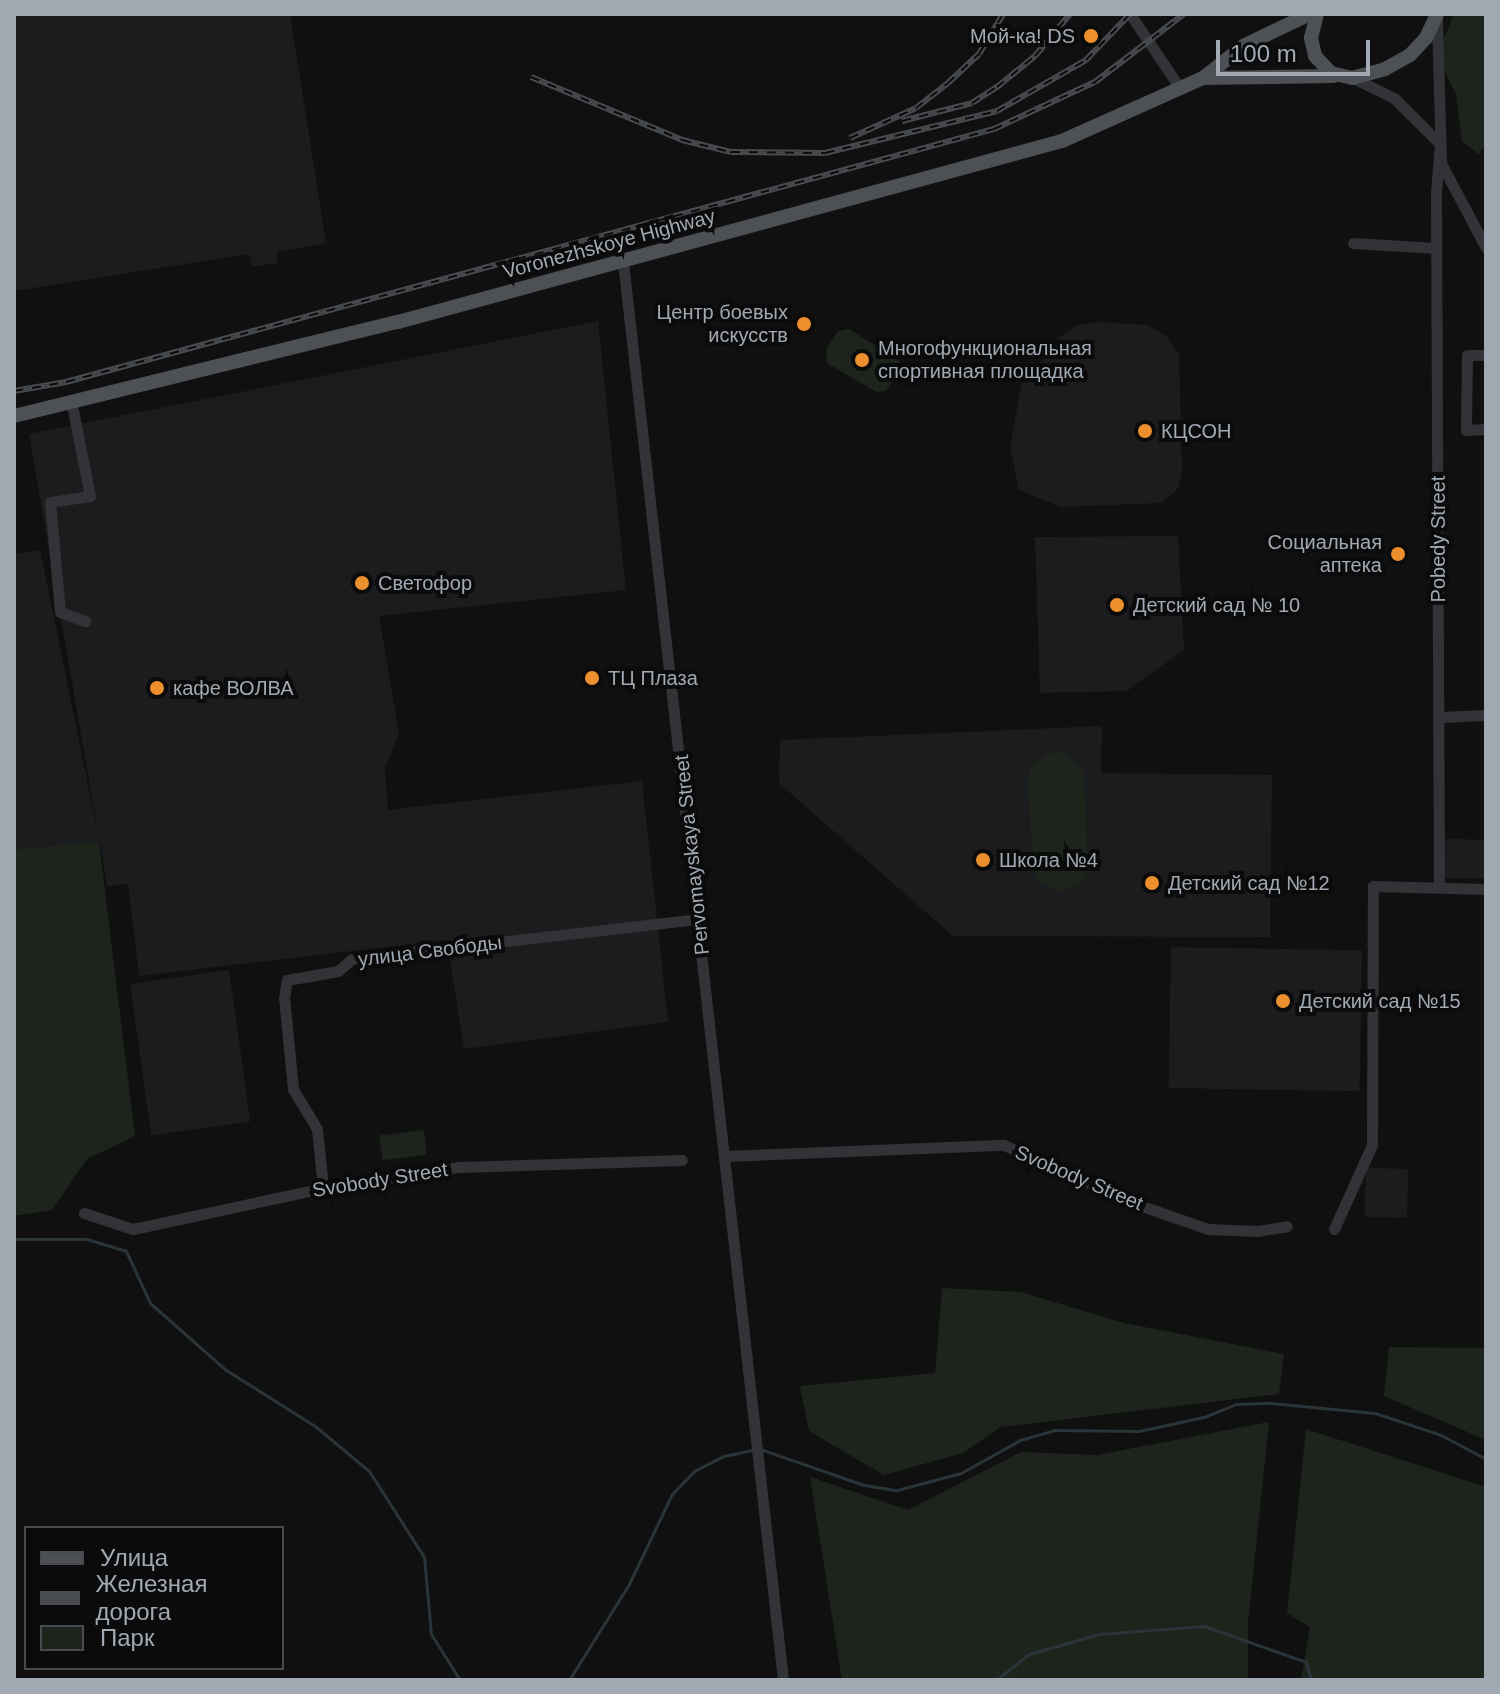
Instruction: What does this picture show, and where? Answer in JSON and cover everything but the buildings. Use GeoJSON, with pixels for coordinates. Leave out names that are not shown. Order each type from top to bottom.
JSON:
{"type":"FeatureCollection","features":[{"type":"Feature","properties":{"kind":"main road"},"geometry":{"type":"LineString","coordinates":[[1203,78],[1245,45],[1310,14]]}},
{"type":"Feature","properties":{"kind":"main road"},"geometry":{"type":"LineString","coordinates":[[1317,14],[1311,46],[1325,69],[1343,77]]}},
{"type":"Feature","properties":{"kind":"main road"},"geometry":{"type":"LineString","coordinates":[[1203,78],[1282,73],[1343,77],[1373,74],[1399,63],[1426,38],[1437,14]]}},
{"type":"Feature","properties":{"kind":"main road","name":"Voronezhskoye Highway"},"geometry":{"type":"LineString","coordinates":[[14,416],[72,405],[623,262],[1062,141],[1203,78]]}},
{"type":"Feature","properties":{"kind":"street"},"geometry":{"type":"LineString","coordinates":[[1130,14],[1180,88]]}},
{"type":"Feature","properties":{"kind":"street"},"geometry":{"type":"LineString","coordinates":[[1437,14],[1440,144],[1448,183],[1486,248]]}},
{"type":"Feature","properties":{"kind":"street"},"geometry":{"type":"LineString","coordinates":[[1343,77],[1394,98],[1440,144]]}},
{"type":"Feature","properties":{"kind":"street","name":"Pobedy Street"},"geometry":{"type":"LineString","coordinates":[[1439,887],[1436,211],[1440,144]]}},
{"type":"Feature","properties":{"kind":"street"},"geometry":{"type":"LineString","coordinates":[[1353,243],[1436,248]]}},
{"type":"Feature","properties":{"kind":"street","name":"Pervomayskaya Street"},"geometry":{"type":"LineString","coordinates":[[623,262],[783,1680]]}},
{"type":"Feature","properties":{"kind":"street"},"geometry":{"type":"LineString","coordinates":[[1486,355],[1467,355],[1466,430],[1486,429]]}},
{"type":"Feature","properties":{"kind":"street"},"geometry":{"type":"LineString","coordinates":[[72,405],[90,496],[50,502],[50,514],[60,612],[85,621]]}},
{"type":"Feature","properties":{"kind":"street"},"geometry":{"type":"LineString","coordinates":[[1440,717],[1486,715]]}},
{"type":"Feature","properties":{"kind":"street"},"geometry":{"type":"LineString","coordinates":[[1334,1229],[1372,1145],[1373,886],[1486,889]]}},
{"type":"Feature","properties":{"kind":"street","name":"улица Свободы"},"geometry":{"type":"LineString","coordinates":[[323,1188],[317,1129],[293,1089],[284,998],[287,980],[338,971],[352,959],[699,919]]}},
{"type":"Feature","properties":{"kind":"street","name":"Svobody Street"},"geometry":{"type":"LineString","coordinates":[[725,1156],[1004,1145],[1123,1199],[1208,1229],[1257,1231],[1287,1226]]}},
{"type":"Feature","properties":{"kind":"street","name":"Svobody Street"},"geometry":{"type":"LineString","coordinates":[[84,1213],[133,1229],[323,1188],[459,1167],[682,1160]]}},
{"type":"Feature","properties":{"kind":"shaded area"},"geometry":{"type":"Polygon","coordinates":[[[14,14],[290,14],[326,243],[277,252],[277,263],[252,267],[249,254],[14,291],[14,14]]]}},
{"type":"Feature","properties":{"kind":"shaded area"},"geometry":{"type":"Polygon","coordinates":[[[598,321],[626,590],[379,616],[399,734],[385,768],[388,810],[642,781],[668,1022],[464,1049],[447,940],[139,976],[128,884],[107,886],[100,842],[14,849],[14,554],[40,550],[99,838],[29,434],[598,321]]]}},
{"type":"Feature","properties":{"kind":"shaded area"},"geometry":{"type":"Polygon","coordinates":[[[1100,322],[1148,325],[1167,337],[1179,355],[1182,471],[1177,490],[1161,503],[1061,507],[1019,490],[1010,448],[1021,386],[1060,337],[1077,325],[1100,322]]]}},
{"type":"Feature","properties":{"kind":"shaded area"},"geometry":{"type":"Polygon","coordinates":[[[1178,536],[1184,650],[1127,691],[1040,693],[1035,537],[1178,536]]]}},
{"type":"Feature","properties":{"kind":"shaded area","name":"Школа №4"},"geometry":{"type":"Polygon","coordinates":[[[1102,726],[1101,773],[1272,775],[1270,937],[953,936],[780,784],[780,740],[1102,726]]]}},
{"type":"Feature","properties":{"kind":"shaded area"},"geometry":{"type":"Polygon","coordinates":[[[1443,839],[1486,840],[1485,879],[1442,878],[1443,839]]]}},
{"type":"Feature","properties":{"kind":"shaded area"},"geometry":{"type":"Polygon","coordinates":[[[1171,947],[1362,950],[1360,1091],[1169,1088],[1171,947]]]}},
{"type":"Feature","properties":{"kind":"shaded area"},"geometry":{"type":"Polygon","coordinates":[[[229,970],[250,1122],[151,1135],[130,984],[229,970]]]}},
{"type":"Feature","properties":{"kind":"shaded area"},"geometry":{"type":"Polygon","coordinates":[[[1366,1168],[1408,1169],[1407,1218],[1365,1217],[1366,1168]]]}},
{"type":"Feature","properties":{"kind":"green space"},"geometry":{"type":"Polygon","coordinates":[[[1454,14],[1486,14],[1486,145],[1478,154],[1462,141],[1456,94],[1441,65],[1441,46],[1454,14]]]}},
{"type":"Feature","properties":{"kind":"green space","name":"Многофункциональная спортивная площадка"},"geometry":{"type":"Polygon","coordinates":[[[849,329],[900,361],[901,369],[886,391],[876,392],[827,363],[826,350],[838,331],[849,329]]]}},
{"type":"Feature","properties":{"kind":"green space"},"geometry":{"type":"Polygon","coordinates":[[[1053,752],[1067,754],[1084,772],[1088,872],[1081,884],[1060,892],[1039,881],[1034,871],[1027,779],[1032,765],[1053,752]]]}},
{"type":"Feature","properties":{"kind":"green space"},"geometry":{"type":"Polygon","coordinates":[[[99,842],[135,1136],[87,1159],[52,1210],[14,1216],[14,849],[99,842]]]}},
{"type":"Feature","properties":{"kind":"green space"},"geometry":{"type":"Polygon","coordinates":[[[424,1130],[427,1155],[382,1160],[379,1135],[424,1130]]]}},
{"type":"Feature","properties":{"kind":"green space"},"geometry":{"type":"Polygon","coordinates":[[[942,1288],[1021,1292],[1124,1323],[1284,1354],[1279,1394],[1001,1427],[963,1453],[884,1475],[809,1431],[800,1386],[935,1373],[942,1288]]]}},
{"type":"Feature","properties":{"kind":"green space"},"geometry":{"type":"Polygon","coordinates":[[[1389,1347],[1486,1348],[1486,1440],[1384,1396],[1389,1347]]]}},
{"type":"Feature","properties":{"kind":"green space"},"geometry":{"type":"Polygon","coordinates":[[[1269,1422],[1248,1623],[1248,1680],[842,1680],[810,1477],[908,1510],[1021,1452],[1097,1455],[1269,1422]]]}},
{"type":"Feature","properties":{"kind":"green space"},"geometry":{"type":"Polygon","coordinates":[[[1306,1429],[1486,1487],[1486,1680],[1301,1680],[1310,1627],[1287,1613],[1306,1429]]]}},
{"type":"Feature","properties":{"kind":"waterway"},"geometry":{"type":"LineString","coordinates":[[14,1239],[87,1239],[126,1251],[150,1303],[226,1370],[315,1426],[369,1471],[424,1557],[431,1634],[460,1680]]}},
{"type":"Feature","properties":{"kind":"waterway"},"geometry":{"type":"LineString","coordinates":[[760,1449],[864,1485],[897,1490],[961,1473],[1020,1440],[1054,1430],[1139,1431],[1204,1417],[1236,1404],[1271,1403],[1375,1413],[1441,1435],[1486,1459]]}},
{"type":"Feature","properties":{"kind":"waterway"},"geometry":{"type":"LineString","coordinates":[[569,1680],[629,1584],[672,1494],[694,1471],[724,1456],[753,1450]]}},
{"type":"Feature","properties":{"kind":"waterway"},"geometry":{"type":"LineString","coordinates":[[996,1680],[1029,1654],[1099,1634],[1204,1626],[1306,1662],[1311,1680]]}},
{"type":"Feature","properties":{"kind":"railway"},"geometry":{"type":"LineString","coordinates":[[850,138],[916,108],[948,83],[979,54],[1003,14]]}},
{"type":"Feature","properties":{"kind":"railway"},"geometry":{"type":"LineString","coordinates":[[902,121],[972,103],[1035,56],[1070,14]]}},
{"type":"Feature","properties":{"kind":"railway"},"geometry":{"type":"LineString","coordinates":[[531,77],[682,140],[731,152],[825,153],[997,111],[1086,60],[1130,14]]}},
{"type":"Feature","properties":{"kind":"railway"},"geometry":{"type":"LineString","coordinates":[[14,391],[66,382],[994,129],[1095,82],[1184,14]]}},
{"type":"Feature","properties":{"kind":"place","name":"Мой-ка! DS"},"geometry":{"type":"Point","coordinates":[1091,36]}},
{"type":"Feature","properties":{"kind":"place","name":"Центр боевых искусств"},"geometry":{"type":"Point","coordinates":[804,324]}},
{"type":"Feature","properties":{"kind":"place","name":"Многофункциональная спортивная площадка"},"geometry":{"type":"Point","coordinates":[862,360]}},
{"type":"Feature","properties":{"kind":"place","name":"КЦСОН"},"geometry":{"type":"Point","coordinates":[1145,431]}},
{"type":"Feature","properties":{"kind":"place","name":"Социальная аптека"},"geometry":{"type":"Point","coordinates":[1398,554]}},
{"type":"Feature","properties":{"kind":"place","name":"Светофор"},"geometry":{"type":"Point","coordinates":[362,583]}},
{"type":"Feature","properties":{"kind":"place","name":"Детский сад № 10"},"geometry":{"type":"Point","coordinates":[1117,605]}},
{"type":"Feature","properties":{"kind":"place","name":"ТЦ Плаза"},"geometry":{"type":"Point","coordinates":[592,678]}},
{"type":"Feature","properties":{"kind":"place","name":"кафе ВОЛВА"},"geometry":{"type":"Point","coordinates":[157,688]}},
{"type":"Feature","properties":{"kind":"place","name":"Школа №4"},"geometry":{"type":"Point","coordinates":[983,860]}},
{"type":"Feature","properties":{"kind":"place","name":"Детский сад №12"},"geometry":{"type":"Point","coordinates":[1152,883]}},
{"type":"Feature","properties":{"kind":"place","name":"Детский сад №15"},"geometry":{"type":"Point","coordinates":[1283,1001]}}]}
